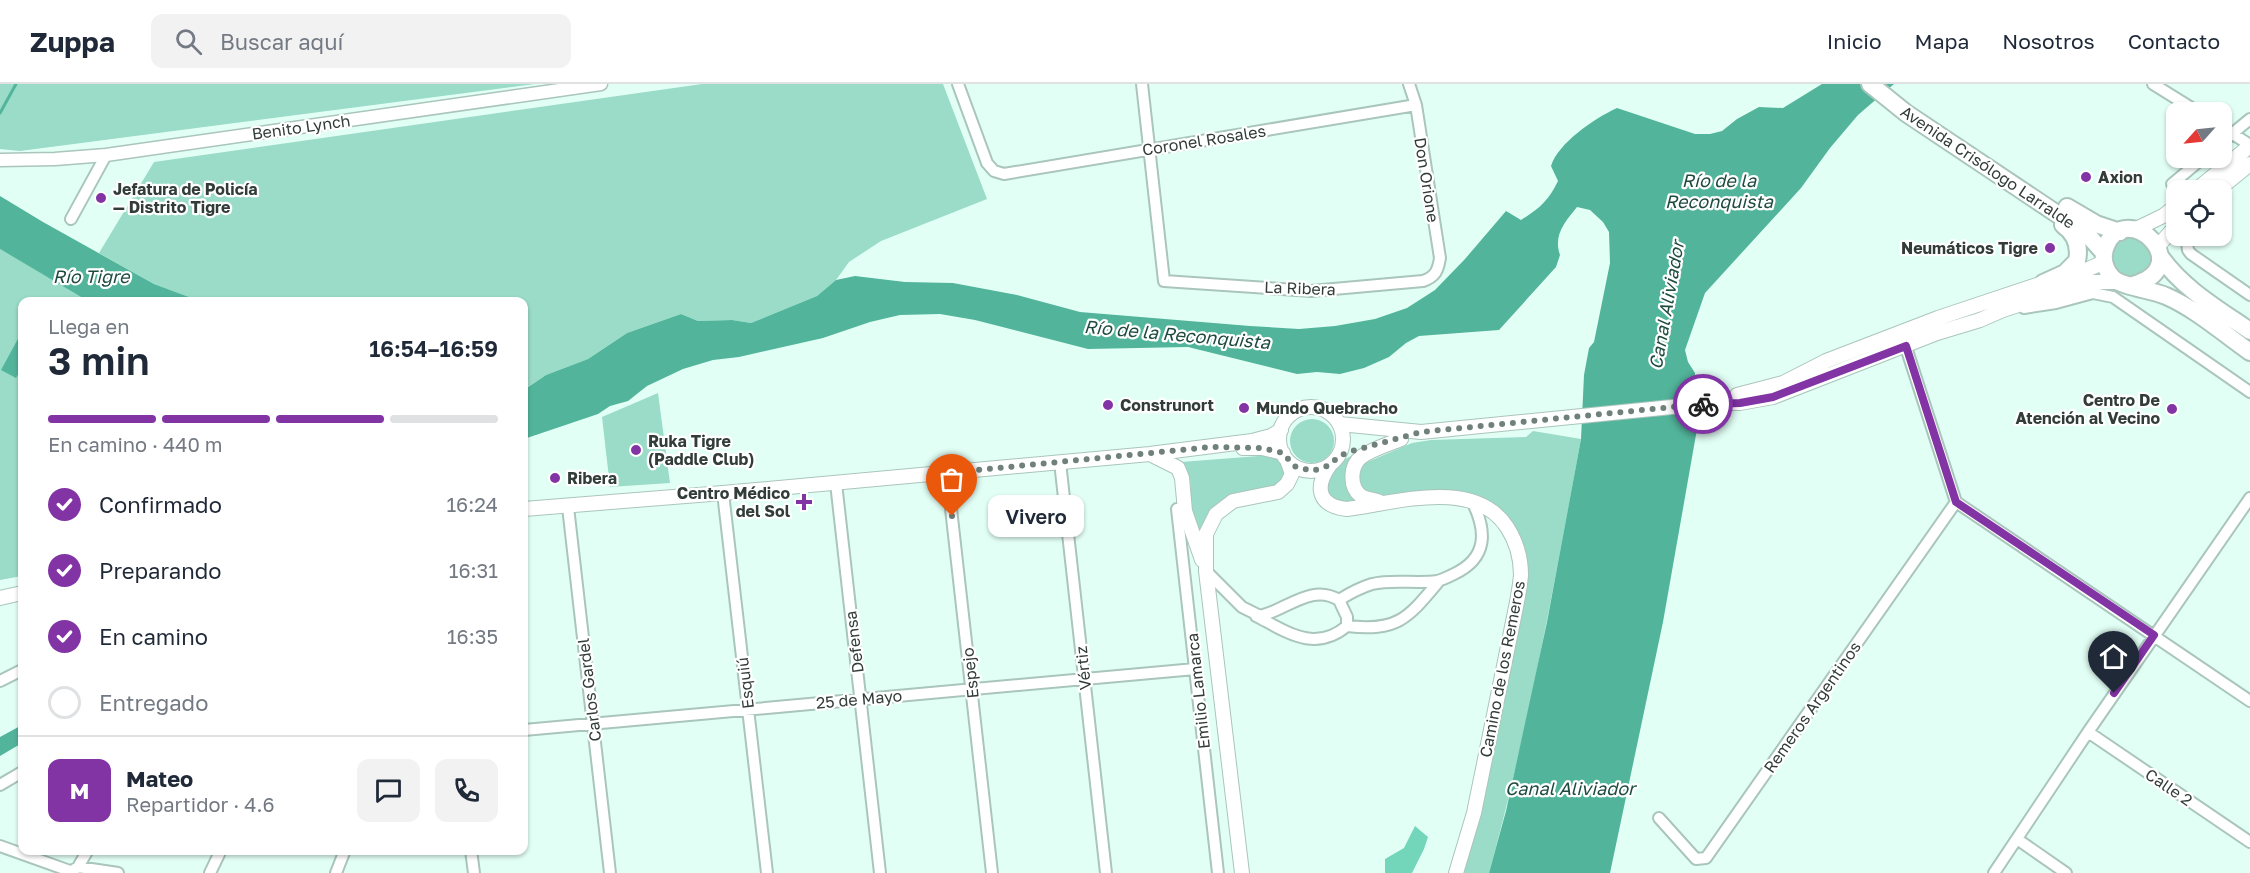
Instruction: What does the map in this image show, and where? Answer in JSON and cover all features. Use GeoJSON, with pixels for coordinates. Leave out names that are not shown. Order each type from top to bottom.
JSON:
{"type":"FeatureCollection","features":[{"type":"Feature","properties":{"kind":"main road","name":"Avenida Crisólogo Larralde"},"geometry":{"type":"LineString","coordinates":[[1870,84],[1906,113],[1944,133],[2084,218],[2096,224],[2128,231]]}},
{"type":"Feature","properties":{"kind":"main road","name":"Avenida Crisólogo Larralde"},"geometry":{"type":"LineString","coordinates":[[1885,84],[1944,133],[2087,234],[2104,258]]}},
{"type":"Feature","properties":{"kind":"main road"},"geometry":{"type":"LineString","coordinates":[[2208,180],[2250,145]]}},
{"type":"Feature","properties":{"kind":"main road"},"geometry":{"type":"LineString","coordinates":[[2231,180],[2250,164]]}},
{"type":"Feature","properties":{"kind":"main road"},"geometry":{"type":"LineString","coordinates":[[2043,283],[2071,269],[2078,255],[2078,246],[2073,233],[2049,209]]}},
{"type":"Feature","properties":{"kind":"main road"},"geometry":{"type":"LineString","coordinates":[[2122,288],[2109,274],[2104,258],[2109,240],[2166,214]]}},
{"type":"Feature","properties":{"kind":"main road"},"geometry":{"type":"LineString","coordinates":[[2128,231],[2151,237],[2175,276],[2250,331]]}},
{"type":"Feature","properties":{"kind":"main road"},"geometry":{"type":"LineString","coordinates":[[2122,288],[2149,280],[2155,273],[2159,251],[2166,241]]}},
{"type":"Feature","properties":{"kind":"main road"},"geometry":{"type":"LineString","coordinates":[[1712,403],[1783,383],[1826,361],[1967,307],[2073,276],[2104,258]]}},
{"type":"Feature","properties":{"kind":"main road"},"geometry":{"type":"LineString","coordinates":[[1340,424],[1421,432],[1712,403],[1740,403],[1773,397],[1937,333],[1980,321],[2003,310],[2089,282],[2174,300],[2250,352]]}},
{"type":"Feature","properties":{"kind":"main road"},"geometry":{"type":"LineString","coordinates":[[2216,307],[2229,307],[2250,315]]}},
{"type":"Feature","properties":{"kind":"main road"},"geometry":{"type":"LineString","coordinates":[[1242,873],[1206,571],[1206,534],[1216,514],[1224,506],[1242,497],[1278,492],[1287,484],[1292,474],[1280,445],[1281,430],[1293,413],[1303,408],[1314,407],[1333,415],[1340,424],[1343,440],[1334,461]]}},
{"type":"Feature","properties":{"kind":"main road"},"geometry":{"type":"LineString","coordinates":[[528,509],[1150,454],[1252,441],[1271,436],[1281,430]]}},
{"type":"Feature","properties":{"kind":"main road"},"geometry":{"type":"LineString","coordinates":[[1211,447],[1262,448],[1285,456],[1303,470],[1312,471],[1334,461],[1421,432]]}},
{"type":"Feature","properties":{"kind":"main road"},"geometry":{"type":"LineString","coordinates":[[1382,503],[1361,496],[1352,478],[1354,467],[1361,458],[1401,439]]}},
{"type":"Feature","properties":{"kind":"main road"},"geometry":{"type":"LineString","coordinates":[[1150,454],[1178,468],[1182,478],[1189,526],[1206,571]]}},
{"type":"Feature","properties":{"kind":"main road","name":"Camino de los Remeros"},"geometry":{"type":"LineString","coordinates":[[1334,461],[1320,481],[1322,496],[1338,508],[1441,497],[1472,501],[1481,504],[1504,524],[1514,538],[1521,574],[1516,607],[1474,813],[1456,873]]}},
{"type":"Feature","properties":{"kind":"main road"},"geometry":{"type":"LineString","coordinates":[[0,598],[18,594]]}},
{"type":"Feature","properties":{"kind":"street","name":"Benito Lynch"},"geometry":{"type":"LineString","coordinates":[[0,160],[106,155],[601,84]]}},
{"type":"Feature","properties":{"kind":"street","name":"Coronel Rosales"},"geometry":{"type":"LineString","coordinates":[[958,84],[987,163],[994,171],[1004,174],[1416,105]]}},
{"type":"Feature","properties":{"kind":"street"},"geometry":{"type":"LineString","coordinates":[[1142,84],[1150,149]]}},
{"type":"Feature","properties":{"kind":"street","name":"Don Orione"},"geometry":{"type":"LineString","coordinates":[[1409,84],[1416,105],[1440,258],[1434,275]]}},
{"type":"Feature","properties":{"kind":"street"},"geometry":{"type":"LineString","coordinates":[[2153,84],[2182,102]]}},
{"type":"Feature","properties":{"kind":"street"},"geometry":{"type":"LineString","coordinates":[[2250,119],[2232,134],[2250,145]]}},
{"type":"Feature","properties":{"kind":"street","name":"La Ribera"},"geometry":{"type":"LineString","coordinates":[[1150,149],[1164,281],[1329,291],[1422,281],[1434,275]]}},
{"type":"Feature","properties":{"kind":"street"},"geometry":{"type":"LineString","coordinates":[[71,219],[106,155]]}},
{"type":"Feature","properties":{"kind":"street"},"geometry":{"type":"LineString","coordinates":[[2177,180],[2191,168]]}},
{"type":"Feature","properties":{"kind":"street"},"geometry":{"type":"LineString","coordinates":[[2187,246],[2191,254],[2250,295]]}},
{"type":"Feature","properties":{"kind":"street"},"geometry":{"type":"LineString","coordinates":[[2122,288],[2250,392]]}},
{"type":"Feature","properties":{"kind":"street"},"geometry":{"type":"LineString","coordinates":[[1900,332],[1956,502],[2250,701]]}},
{"type":"Feature","properties":{"kind":"street","name":"Vértiz"},"geometry":{"type":"LineString","coordinates":[[1060,462],[1106,873]]}},
{"type":"Feature","properties":{"kind":"street","name":"Espejo"},"geometry":{"type":"LineString","coordinates":[[947,473],[992,873]]}},
{"type":"Feature","properties":{"kind":"street","name":"Defensa"},"geometry":{"type":"LineString","coordinates":[[836,483],[880,873]]}},
{"type":"Feature","properties":{"kind":"street","name":"Esquiú"},"geometry":{"type":"LineString","coordinates":[[723,493],[767,873]]}},
{"type":"Feature","properties":{"kind":"street"},"geometry":{"type":"LineString","coordinates":[[1994,873],[2154,635],[2250,498]]}},
{"type":"Feature","properties":{"kind":"street"},"geometry":{"type":"LineString","coordinates":[[1206,571],[1253,615],[1282,630],[1313,640],[1325,640],[1347,626],[1364,628],[1394,624],[1407,616],[1439,581],[1466,568],[1476,556],[1482,542],[1483,528],[1472,501]]}},
{"type":"Feature","properties":{"kind":"street","name":"Remeros Argentinos"},"geometry":{"type":"LineString","coordinates":[[1659,819],[1695,859],[1706,858],[1956,502]]}},
{"type":"Feature","properties":{"kind":"street","name":"Carlos Gardel"},"geometry":{"type":"LineString","coordinates":[[568,507],[610,873]]}},
{"type":"Feature","properties":{"kind":"street","name":"Emilio Lamarca"},"geometry":{"type":"LineString","coordinates":[[1178,509],[1218,873]]}},
{"type":"Feature","properties":{"kind":"street"},"geometry":{"type":"LineString","coordinates":[[1339,600],[1355,590],[1374,584],[1439,581]]}},
{"type":"Feature","properties":{"kind":"street"},"geometry":{"type":"LineString","coordinates":[[1253,615],[1268,615],[1307,596],[1330,595],[1339,600],[1347,617],[1347,626]]}},
{"type":"Feature","properties":{"kind":"street","name":"25 de Mayo"},"geometry":{"type":"LineString","coordinates":[[528,730],[1195,669]]}},
{"type":"Feature","properties":{"kind":"street"},"geometry":{"type":"LineString","coordinates":[[0,681],[18,672]]}},
{"type":"Feature","properties":{"kind":"street","name":"Calle 2"},"geometry":{"type":"LineString","coordinates":[[2088,732],[2250,842]]}},
{"type":"Feature","properties":{"kind":"street"},"geometry":{"type":"LineString","coordinates":[[0,785],[18,774]]}},
{"type":"Feature","properties":{"kind":"street"},"geometry":{"type":"LineString","coordinates":[[2017,839],[2066,873]]}},
{"type":"Feature","properties":{"kind":"street"},"geometry":{"type":"LineString","coordinates":[[0,846],[18,852]]}},
{"type":"Feature","properties":{"kind":"street"},"geometry":{"type":"LineString","coordinates":[[27,855],[72,870],[118,873]]}},
{"type":"Feature","properties":{"kind":"street"},"geometry":{"type":"LineString","coordinates":[[72,870],[84,855]]}},
{"type":"Feature","properties":{"kind":"street"},"geometry":{"type":"LineString","coordinates":[[210,873],[219,855]]}},
{"type":"Feature","properties":{"kind":"street"},"geometry":{"type":"LineString","coordinates":[[336,873],[343,855]]}},
{"type":"Feature","properties":{"kind":"street"},"geometry":{"type":"LineString","coordinates":[[472,855],[474,873]]}},
{"type":"Feature","properties":{"kind":"shaded area"},"geometry":{"type":"Polygon","coordinates":[[[0,84],[535,84],[20,151],[0,149],[0,84]]]}},
{"type":"Feature","properties":{"kind":"shaded area"},"geometry":{"type":"Polygon","coordinates":[[[702,84],[943,84],[987,199],[881,241],[849,262],[836,280],[817,296],[751,323],[732,320],[698,321],[681,314],[627,333],[588,359],[546,375],[528,387],[528,297],[189,297],[154,284],[99,253],[154,162],[702,84]]]}},
{"type":"Feature","properties":{"kind":"shaded area"},"geometry":{"type":"Polygon","coordinates":[[[2120,237],[2143,237],[2155,263],[2133,281],[2113,271],[2110,249],[2120,237]]]}},
{"type":"Feature","properties":{"kind":"shaded area"},"geometry":{"type":"Polygon","coordinates":[[[0,249],[85,297],[18,297],[18,577],[0,580],[0,249]]]}},
{"type":"Feature","properties":{"kind":"shaded area","name":"Ruka Tigre (Paddle Club)"},"geometry":{"type":"Polygon","coordinates":[[[658,393],[670,483],[610,487],[602,417],[658,393]]]}},
{"type":"Feature","properties":{"kind":"shaded area"},"geometry":{"type":"Polygon","coordinates":[[[1312,419],[1327,426],[1334,441],[1327,456],[1312,463],[1297,456],[1290,441],[1297,426],[1312,419]]]}},
{"type":"Feature","properties":{"kind":"shaded area"},"geometry":{"type":"Polygon","coordinates":[[[1533,431],[1581,439],[1528,712],[1489,873],[1459,873],[1525,564],[1488,503],[1471,494],[1458,492],[1371,497],[1360,487],[1358,474],[1365,463],[1412,443],[1431,440],[1526,437],[1533,431]]]}},
{"type":"Feature","properties":{"kind":"shaded area"},"geometry":{"type":"Polygon","coordinates":[[[1355,454],[1359,501],[1336,502],[1326,491],[1330,478],[1338,465],[1355,454]]]}},
{"type":"Feature","properties":{"kind":"shaded area"},"geometry":{"type":"Polygon","coordinates":[[[1273,455],[1284,462],[1287,474],[1279,485],[1246,493],[1201,537],[1192,516],[1190,478],[1181,462],[1273,455]]]}},
{"type":"Feature","properties":{"kind":"shaded area"},"geometry":{"type":"Polygon","coordinates":[[[1415,826],[1428,837],[1412,873],[1385,873],[1385,859],[1404,848],[1415,826]]]}},
{"type":"Feature","properties":{"kind":"water"},"geometry":{"type":"Polygon","coordinates":[[[1822,84],[1894,84],[1858,115],[1801,188],[1705,293],[1685,350],[1688,362],[1695,373],[1697,429],[1663,622],[1610,873],[1489,873],[1506,811],[1547,622],[1581,439],[1584,375],[1589,348],[1594,342],[1610,263],[1609,232],[1603,222],[1590,210],[1577,207],[1568,218],[1559,235],[1560,255],[1556,267],[1499,330],[1419,336],[1389,357],[1364,368],[1340,374],[1317,372],[1297,374],[1188,347],[1088,349],[975,320],[940,314],[900,315],[870,322],[823,338],[739,357],[713,360],[683,369],[647,386],[628,401],[610,406],[598,414],[528,438],[528,387],[546,375],[588,359],[627,333],[681,314],[698,321],[732,320],[751,323],[817,296],[836,280],[855,276],[905,282],[953,283],[1017,295],[1080,312],[1299,329],[1375,319],[1407,308],[1435,290],[1506,211],[1521,220],[1538,208],[1551,194],[1558,181],[1551,166],[1555,157],[1578,132],[1608,112],[1617,108],[1695,134],[1710,134],[1722,131],[1737,119],[1759,107],[1783,108],[1822,84]]]}},
{"type":"Feature","properties":{"kind":"water","name":"Río Tigre"},"geometry":{"type":"Polygon","coordinates":[[[0,196],[154,284],[189,297],[81,297],[0,249],[0,196]]]}},
{"type":"Feature","properties":{"kind":"water"},"geometry":{"type":"Polygon","coordinates":[[[18,339],[18,374],[16,378],[1,370],[18,339]]]}},
{"type":"Feature","properties":{"kind":"water"},"geometry":{"type":"Polygon","coordinates":[[[18,727],[18,745],[0,756],[0,737],[18,727]]]}},
{"type":"Feature","properties":{"kind":"waterway"},"geometry":{"type":"LineString","coordinates":[[0,113],[16,84]]}},
{"type":"Feature","properties":{"kind":"way so far"},"geometry":{"type":"LineString","coordinates":[[952,516],[947,473],[1211,447],[1262,448],[1283,453],[1294,466],[1312,471],[1322,470],[1339,456],[1352,451],[1421,432],[1703,404]]}},
{"type":"Feature","properties":{"kind":"place","name":"Axion"},"geometry":{"type":"Point","coordinates":[2086,177]}},
{"type":"Feature","properties":{"kind":"place","name":"Jefatura de Policía — Distrito Tigre"},"geometry":{"type":"Point","coordinates":[101,198]}},
{"type":"Feature","properties":{"kind":"place","name":"Neumáticos Tigre"},"geometry":{"type":"Point","coordinates":[2050,248]}},
{"type":"Feature","properties":{"kind":"place","name":"Construnort"},"geometry":{"type":"Point","coordinates":[1108,405]}},
{"type":"Feature","properties":{"kind":"place","name":"Mundo Quebracho"},"geometry":{"type":"Point","coordinates":[1244,408]}},
{"type":"Feature","properties":{"kind":"place","name":"Centro De Atención al Vecino"},"geometry":{"type":"Point","coordinates":[2172,409]}},
{"type":"Feature","properties":{"kind":"place","name":"Ruka Tigre (Paddle Club)"},"geometry":{"type":"Point","coordinates":[636,450]}},
{"type":"Feature","properties":{"kind":"place","name":"Ribera"},"geometry":{"type":"Point","coordinates":[555,478]}},
{"type":"Feature","properties":{"kind":"place","name":"Centro Médico del Sol"},"geometry":{"type":"Point","coordinates":[804,502]}},
{"type":"Feature","properties":{"kind":"place","name":"Vivero"},"geometry":{"type":"Point","coordinates":[952,516]}},
{"type":"Feature","properties":{"kind":"route"},"geometry":{"type":"LineString","coordinates":[[1703,404],[1740,403],[1773,397],[1906,346],[1956,502],[2154,635],[2114,693]]}},
{"type":"Feature","properties":{"kind":"water label","name":"Río de la Reconquista"},"geometry":{"type":"Point","coordinates":[1719,190]}},
{"type":"Feature","properties":{"kind":"water label","name":"Canal Aliviador"},"geometry":{"type":"Point","coordinates":[1666,305]}},
{"type":"Feature","properties":{"kind":"water label","name":"Río de la Reconquista"},"geometry":{"type":"Point","coordinates":[1177,334]}},
{"type":"Feature","properties":{"kind":"water label","name":"Canal Aliviador"},"geometry":{"type":"Point","coordinates":[1570,788]}}]}
